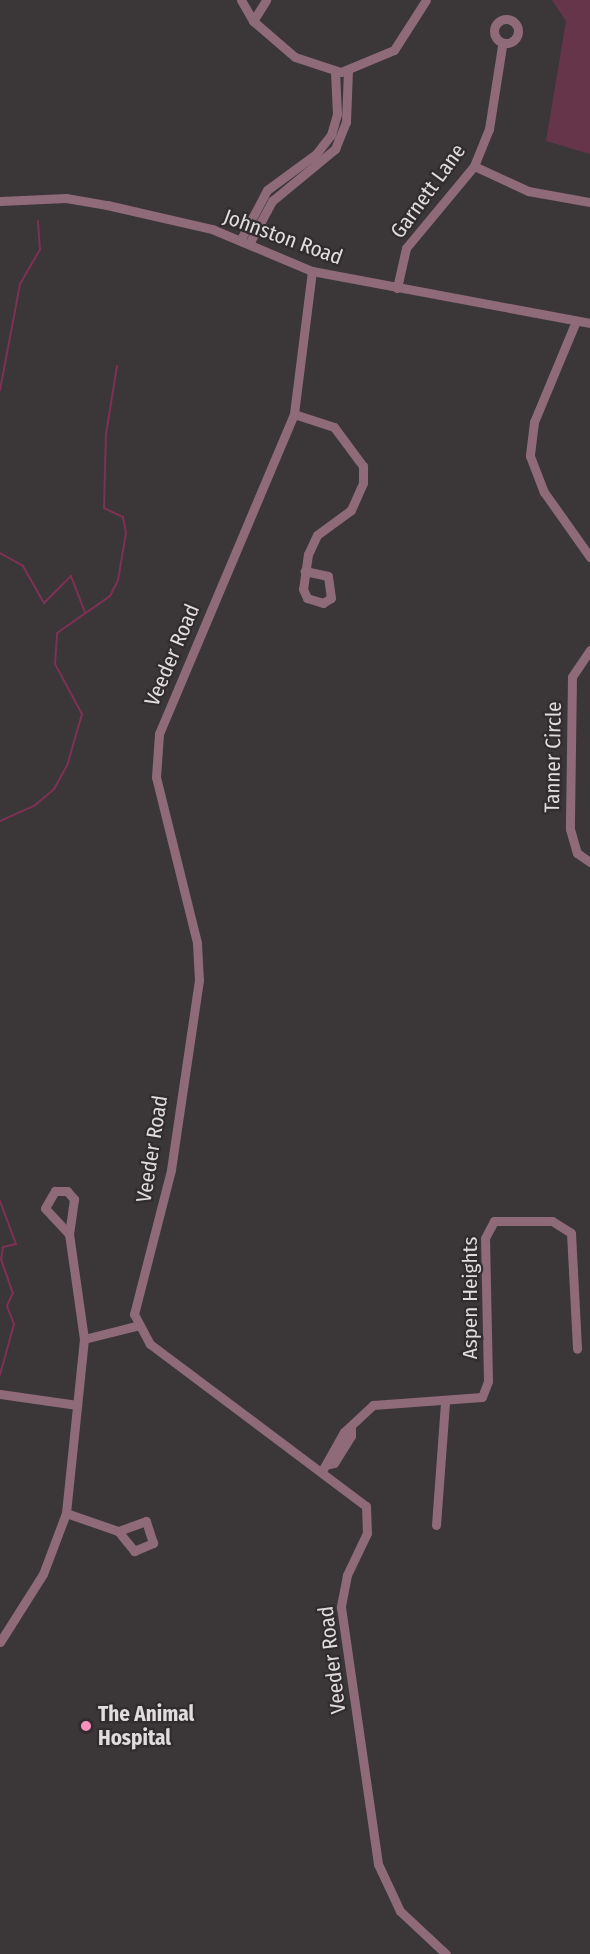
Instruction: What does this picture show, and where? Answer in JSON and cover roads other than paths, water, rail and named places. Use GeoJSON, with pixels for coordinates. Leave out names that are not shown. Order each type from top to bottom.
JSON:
{"type":"FeatureCollection","features":[{"type":"Feature","properties":{"kind":"street"},"geometry":{"type":"LineString","coordinates":[[241,0],[253,21],[295,57],[335,72],[348,71],[394,50],[426,0]]}},
{"type":"Feature","properties":{"kind":"street"},"geometry":{"type":"LineString","coordinates":[[253,21],[266,0]]}},
{"type":"Feature","properties":{"kind":"street","name":"Garnett Lane"},"geometry":{"type":"LineString","coordinates":[[397,288],[412,238],[474,166],[489,129],[502,46]]}},
{"type":"Feature","properties":{"kind":"street"},"geometry":{"type":"LineString","coordinates":[[245,240],[272,201],[312,171],[341,137],[348,71]]}},
{"type":"Feature","properties":{"kind":"street"},"geometry":{"type":"LineString","coordinates":[[245,240],[267,190],[326,144],[335,126],[335,72]]}},
{"type":"Feature","properties":{"kind":"street"},"geometry":{"type":"LineString","coordinates":[[305,162],[312,171]]}},
{"type":"Feature","properties":{"kind":"street"},"geometry":{"type":"LineString","coordinates":[[474,166],[528,191],[590,202]]}},
{"type":"Feature","properties":{"kind":"street","name":"Johnston Road"},"geometry":{"type":"LineString","coordinates":[[0,201],[80,199],[245,240],[312,271],[590,324]]}},
{"type":"Feature","properties":{"kind":"street","name":"Veeder Road"},"geometry":{"type":"LineString","coordinates":[[312,271],[294,414],[159,734],[156,777],[197,943],[199,980],[175,1146],[136,1291],[136,1326],[150,1344],[324,1468],[359,1498],[369,1519],[346,1575],[341,1606],[382,1881],[400,1911],[446,1954]]}},
{"type":"Feature","properties":{"kind":"street"},"geometry":{"type":"LineString","coordinates":[[576,321],[534,422],[530,456],[544,492],[590,557]]}},
{"type":"Feature","properties":{"kind":"street"},"geometry":{"type":"LineString","coordinates":[[294,414],[334,427],[363,466],[359,497],[342,519],[317,535],[305,571]]}},
{"type":"Feature","properties":{"kind":"street","name":"Tanner Circle"},"geometry":{"type":"LineString","coordinates":[[590,651],[572,677],[570,829],[578,853],[590,862]]}},
{"type":"Feature","properties":{"kind":"street"},"geometry":{"type":"LineString","coordinates":[[0,1642],[43,1574],[66,1513],[84,1339],[69,1234],[74,1199],[68,1191],[55,1191],[45,1208],[69,1234]]}},
{"type":"Feature","properties":{"kind":"street","name":"Aspen Heights"},"geometry":{"type":"LineString","coordinates":[[324,1468],[326,1457],[373,1405],[475,1400],[486,1391],[489,1291],[485,1238],[494,1221],[552,1221],[571,1233],[577,1348]]}},
{"type":"Feature","properties":{"kind":"street"},"geometry":{"type":"LineString","coordinates":[[84,1339],[136,1326]]}},
{"type":"Feature","properties":{"kind":"street"},"geometry":{"type":"LineString","coordinates":[[0,1394],[76,1405]]}},
{"type":"Feature","properties":{"kind":"street"},"geometry":{"type":"LineString","coordinates":[[436,1525],[445,1402]]}},
{"type":"Feature","properties":{"kind":"street"},"geometry":{"type":"LineString","coordinates":[[66,1513],[118,1531]]}},
{"type":"Feature","properties":{"kind":"waterway"},"geometry":{"type":"LineString","coordinates":[[0,390],[20,284],[40,250],[38,221]]}},
{"type":"Feature","properties":{"kind":"waterway"},"geometry":{"type":"LineString","coordinates":[[0,821],[34,806],[54,789],[67,766],[82,714],[55,664],[57,633],[110,596],[118,580],[126,533],[123,517],[104,508],[106,434],[117,366]]}},
{"type":"Feature","properties":{"kind":"waterway"},"geometry":{"type":"LineString","coordinates":[[0,553],[23,566],[44,603],[71,576],[85,612]]}},
{"type":"Feature","properties":{"kind":"waterway"},"geometry":{"type":"LineString","coordinates":[[0,1201],[16,1244],[3,1247],[1,1259],[13,1293],[7,1306],[14,1324],[0,1375]]}},
{"type":"Feature","properties":{"kind":"place","name":"The Animal Hospital"},"geometry":{"type":"Point","coordinates":[86,1726]}}]}
